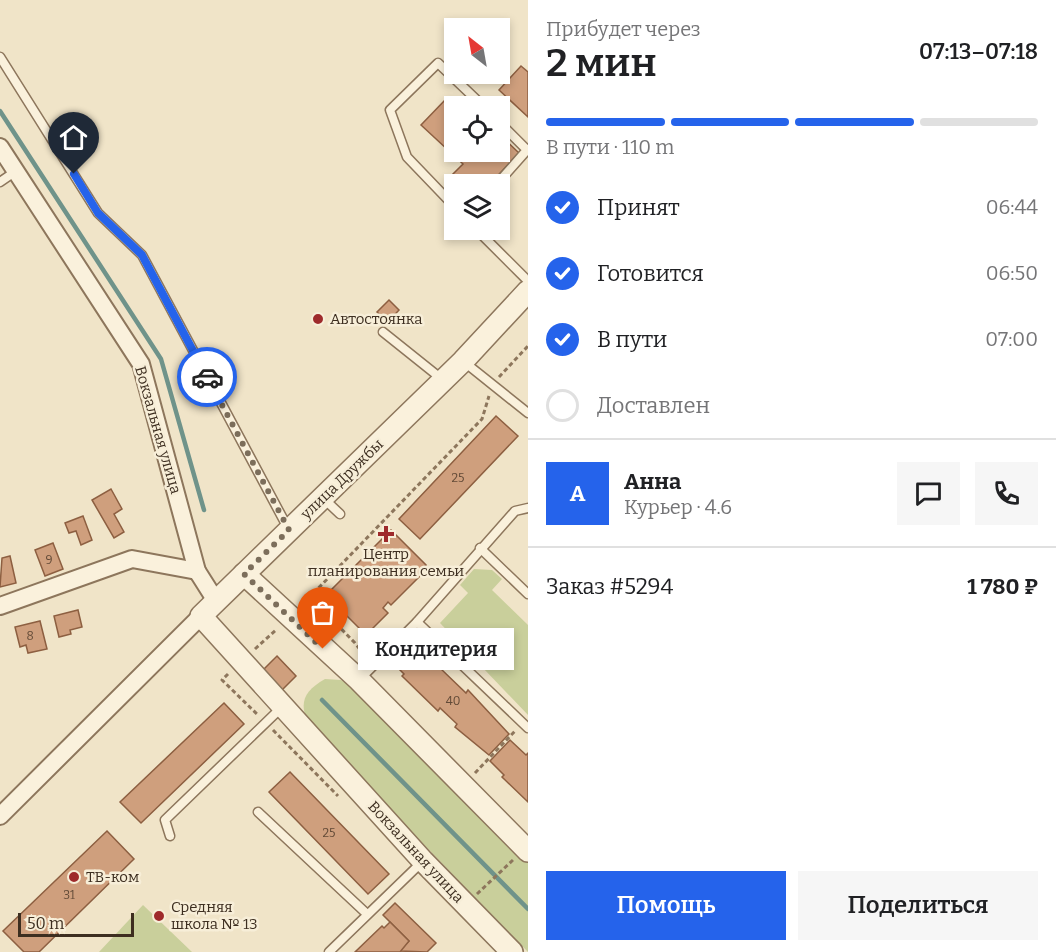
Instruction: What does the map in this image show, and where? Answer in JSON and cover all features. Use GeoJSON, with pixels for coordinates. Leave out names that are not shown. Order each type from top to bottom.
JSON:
{"type":"FeatureCollection","features":[{"type":"Feature","properties":{"kind":"street","name":"Вокзальная улица"},"geometry":{"type":"LineString","coordinates":[[0,147],[141,364],[196,572],[216,601]]}},
{"type":"Feature","properties":{"kind":"street","name":"улица Дружбы"},"geometry":{"type":"LineString","coordinates":[[0,816],[216,601],[444,380],[528,291]]}},
{"type":"Feature","properties":{"kind":"street"},"geometry":{"type":"LineString","coordinates":[[0,606],[132,559],[196,572]]}},
{"type":"Feature","properties":{"kind":"street"},"geometry":{"type":"LineString","coordinates":[[244,574],[288,618],[359,680],[528,851]]}},
{"type":"Feature","properties":{"kind":"street","name":"Вокзальная улица"},"geometry":{"type":"LineString","coordinates":[[201,616],[241,663],[423,861],[512,952]]}},
{"type":"Feature","properties":{"kind":"lane"},"geometry":{"type":"LineString","coordinates":[[0,57],[98,213],[142,255],[289,530]]}},
{"type":"Feature","properties":{"kind":"lane"},"geometry":{"type":"LineString","coordinates":[[444,196],[407,158],[390,110],[438,63],[473,96]]}},
{"type":"Feature","properties":{"kind":"lane"},"geometry":{"type":"LineString","coordinates":[[506,174],[527,150],[510,133]]}},
{"type":"Feature","properties":{"kind":"lane"},"geometry":{"type":"LineString","coordinates":[[0,182],[16,171]]}},
{"type":"Feature","properties":{"kind":"lane"},"geometry":{"type":"LineString","coordinates":[[487,240],[528,281]]}},
{"type":"Feature","properties":{"kind":"lane"},"geometry":{"type":"LineString","coordinates":[[383,332],[444,380]]}},
{"type":"Feature","properties":{"kind":"lane"},"geometry":{"type":"LineString","coordinates":[[463,361],[528,413]]}},
{"type":"Feature","properties":{"kind":"lane"},"geometry":{"type":"LineString","coordinates":[[323,497],[340,514]]}},
{"type":"Feature","properties":{"kind":"lane"},"geometry":{"type":"LineString","coordinates":[[359,680],[417,622],[515,511],[528,508]]}},
{"type":"Feature","properties":{"kind":"lane"},"geometry":{"type":"LineString","coordinates":[[480,548],[528,594]]}},
{"type":"Feature","properties":{"kind":"lane"},"geometry":{"type":"LineString","coordinates":[[417,622],[525,726]]}},
{"type":"Feature","properties":{"kind":"lane"},"geometry":{"type":"LineString","coordinates":[[170,836],[165,820],[282,707]]}},
{"type":"Feature","properties":{"kind":"lane"},"geometry":{"type":"LineString","coordinates":[[258,812],[367,914]]}},
{"type":"Feature","properties":{"kind":"lane"},"geometry":{"type":"LineString","coordinates":[[329,952],[423,861]]}},
{"type":"Feature","properties":{"kind":"path"},"geometry":{"type":"LineString","coordinates":[[222,680],[288,618],[482,419],[492,384],[528,346]]}},
{"type":"Feature","properties":{"kind":"path"},"geometry":{"type":"LineString","coordinates":[[476,773],[525,726]]}},
{"type":"Feature","properties":{"kind":"path"},"geometry":{"type":"LineString","coordinates":[[484,887],[506,867]]}},
{"type":"Feature","properties":{"kind":"green space"},"geometry":{"type":"Polygon","coordinates":[[[474,569],[492,570],[502,579],[492,590],[528,625],[528,715],[440,623],[468,593],[460,585],[474,569]]]}},
{"type":"Feature","properties":{"kind":"green space"},"geometry":{"type":"Polygon","coordinates":[[[325,679],[341,680],[354,688],[528,862],[528,952],[311,728],[304,712],[305,700],[311,689],[325,679]]]}},
{"type":"Feature","properties":{"kind":"green space"},"geometry":{"type":"Polygon","coordinates":[[[143,905],[192,952],[99,952],[143,905]]]}},
{"type":"Feature","properties":{"kind":"building"},"geometry":{"type":"Polygon","coordinates":[[[521,66],[528,72],[528,117],[510,100],[510,96],[505,96],[499,90],[504,84],[510,84],[510,78],[521,66]]]}},
{"type":"Feature","properties":{"kind":"building"},"geometry":{"type":"Polygon","coordinates":[[[444,101],[444,146],[421,125],[444,101]]]}},
{"type":"Feature","properties":{"kind":"building"},"geometry":{"type":"Polygon","coordinates":[[[510,144],[519,153],[499,174],[453,174],[463,164],[461,162],[510,162],[510,144]]]}},
{"type":"Feature","properties":{"kind":"building"},"geometry":{"type":"Polygon","coordinates":[[[389,300],[399,310],[388,322],[377,312],[389,300]]]}},
{"type":"Feature","properties":{"kind":"building"},"geometry":{"type":"Polygon","coordinates":[[[496,416],[518,436],[420,539],[399,519],[496,416]]]}},
{"type":"Feature","properties":{"kind":"building"},"geometry":{"type":"Polygon","coordinates":[[[111,489],[122,509],[114,514],[124,532],[114,538],[92,500],[111,489]]]}},
{"type":"Feature","properties":{"kind":"building"},"geometry":{"type":"Polygon","coordinates":[[[83,516],[92,540],[81,545],[76,531],[69,533],[65,523],[83,516]]]}},
{"type":"Feature","properties":{"kind":"building"},"geometry":{"type":"Polygon","coordinates":[[[391,530],[426,565],[420,570],[423,573],[391,605],[388,602],[383,608],[388,613],[366,635],[326,595],[391,530]]]}},
{"type":"Feature","properties":{"kind":"building"},"geometry":{"type":"Polygon","coordinates":[[[53,543],[63,569],[45,576],[35,550],[53,543]]]}},
{"type":"Feature","properties":{"kind":"building"},"geometry":{"type":"Polygon","coordinates":[[[10,556],[16,583],[0,587],[2,558],[10,556]]]}},
{"type":"Feature","properties":{"kind":"building"},"geometry":{"type":"Polygon","coordinates":[[[78,610],[82,627],[70,630],[71,634],[59,637],[54,616],[78,610]]]}},
{"type":"Feature","properties":{"kind":"building"},"geometry":{"type":"Polygon","coordinates":[[[40,621],[47,649],[28,653],[26,645],[20,647],[15,627],[40,621]]]}},
{"type":"Feature","properties":{"kind":"building"},"geometry":{"type":"Polygon","coordinates":[[[410,639],[443,666],[441,669],[466,693],[468,690],[509,734],[489,755],[455,727],[457,724],[440,708],[438,711],[402,676],[404,674],[390,660],[410,639]]]}},
{"type":"Feature","properties":{"kind":"building"},"geometry":{"type":"Polygon","coordinates":[[[277,656],[296,676],[276,696],[257,676],[277,656]]]}},
{"type":"Feature","properties":{"kind":"building"},"geometry":{"type":"Polygon","coordinates":[[[224,703],[244,724],[141,823],[120,802],[224,703]]]}},
{"type":"Feature","properties":{"kind":"building"},"geometry":{"type":"Polygon","coordinates":[[[510,740],[526,755],[528,753],[528,802],[502,777],[504,775],[490,761],[510,740]]]}},
{"type":"Feature","properties":{"kind":"building"},"geometry":{"type":"Polygon","coordinates":[[[290,772],[389,874],[368,894],[269,792],[290,772]]]}},
{"type":"Feature","properties":{"kind":"building"},"geometry":{"type":"Polygon","coordinates":[[[107,831],[134,859],[39,952],[24,952],[3,931],[107,831]]]}},
{"type":"Feature","properties":{"kind":"building"},"geometry":{"type":"Polygon","coordinates":[[[395,903],[436,943],[427,952],[399,951],[409,941],[383,915],[395,903]]]}},
{"type":"Feature","properties":{"kind":"building"},"geometry":{"type":"Polygon","coordinates":[[[390,922],[409,941],[400,952],[355,952],[382,926],[384,928],[390,922]]]}},
{"type":"Feature","properties":{"kind":"waterway"},"geometry":{"type":"LineString","coordinates":[[0,111],[161,359],[204,510]]}},
{"type":"Feature","properties":{"kind":"waterway"},"geometry":{"type":"LineString","coordinates":[[322,700],[528,909]]}},
{"type":"Feature","properties":{"kind":"way so far"},"geometry":{"type":"LineString","coordinates":[[207,377],[289,530],[244,574],[323,649]]}},
{"type":"Feature","properties":{"kind":"place","name":"Автостоянка"},"geometry":{"type":"Point","coordinates":[318,319]}},
{"type":"Feature","properties":{"kind":"place","name":"Центр планирования семьи"},"geometry":{"type":"Point","coordinates":[386,534]}},
{"type":"Feature","properties":{"kind":"place","name":"Кондитерия"},"geometry":{"type":"Point","coordinates":[323,649]}},
{"type":"Feature","properties":{"kind":"place","name":"ТВ-ком"},"geometry":{"type":"Point","coordinates":[74,877]}},
{"type":"Feature","properties":{"kind":"place","name":"Средняя школа № 13"},"geometry":{"type":"Point","coordinates":[159,916]}},
{"type":"Feature","properties":{"kind":"route"},"geometry":{"type":"LineString","coordinates":[[74,174],[98,213],[142,255],[207,377]]}}]}
